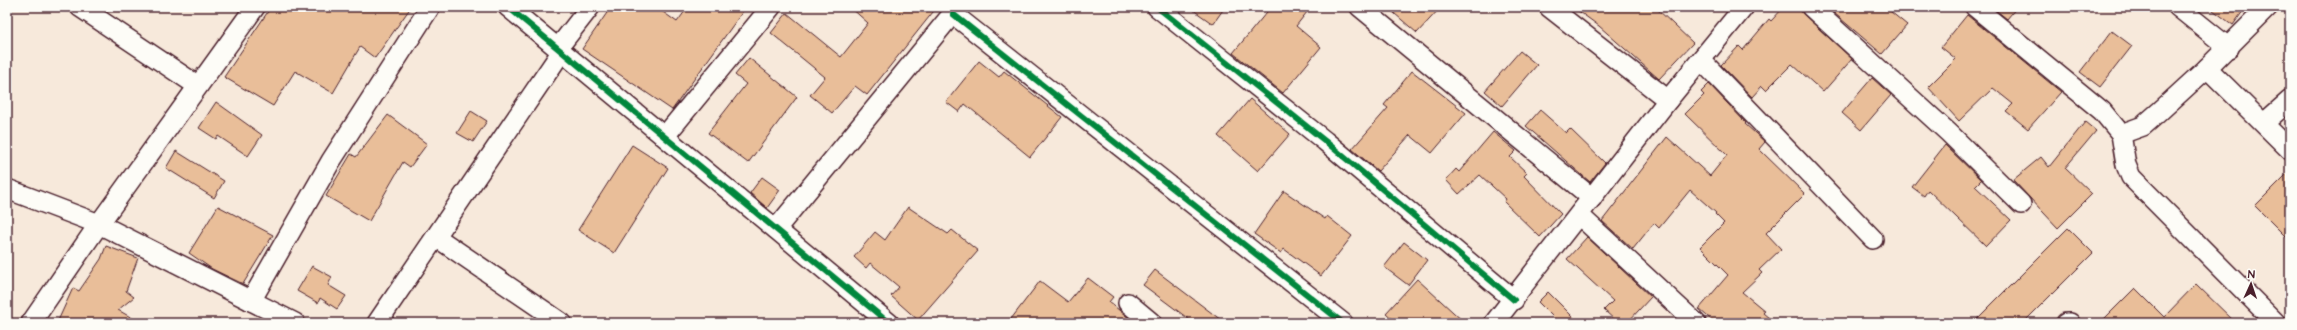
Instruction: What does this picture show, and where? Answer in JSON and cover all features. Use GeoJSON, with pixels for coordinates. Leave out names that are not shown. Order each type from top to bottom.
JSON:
{"type":"FeatureCollection","features":[{"type":"Feature","properties":{"kind":"street"},"geometry":{"type":"LineString","coordinates":[[80,7],[198,86]]}},
{"type":"Feature","properties":{"kind":"street"},"geometry":{"type":"LineString","coordinates":[[31,323],[99,224],[255,7]]}},
{"type":"Feature","properties":{"kind":"street"},"geometry":{"type":"LineString","coordinates":[[251,301],[331,161],[430,7]]}},
{"type":"Feature","properties":{"kind":"street"},"geometry":{"type":"LineString","coordinates":[[508,7],[889,323]]}},
{"type":"Feature","properties":{"kind":"street"},"geometry":{"type":"LineString","coordinates":[[377,323],[590,7]]}},
{"type":"Feature","properties":{"kind":"street"},"geometry":{"type":"LineString","coordinates":[[665,136],[771,7]]}},
{"type":"Feature","properties":{"kind":"street"},"geometry":{"type":"LineString","coordinates":[[1157,7],[1325,141],[1514,300]]}},
{"type":"Feature","properties":{"kind":"street"},"geometry":{"type":"LineString","coordinates":[[1360,7],[1592,198]]}},
{"type":"Feature","properties":{"kind":"street"},"geometry":{"type":"LineString","coordinates":[[1549,7],[1668,100]]}},
{"type":"Feature","properties":{"kind":"street"},"geometry":{"type":"LineString","coordinates":[[1501,320],[1514,300],[1668,100],[1744,7]]}},
{"type":"Feature","properties":{"kind":"street"},"geometry":{"type":"LineString","coordinates":[[1811,7],[1949,133],[2021,204]]}},
{"type":"Feature","properties":{"kind":"street"},"geometry":{"type":"LineString","coordinates":[[1975,7],[2102,112],[2121,134],[2126,165],[2131,177],[2276,323]]}},
{"type":"Feature","properties":{"kind":"street"},"geometry":{"type":"LineString","coordinates":[[2178,7],[2229,48]]}},
{"type":"Feature","properties":{"kind":"street"},"geometry":{"type":"LineString","coordinates":[[2121,134],[2143,126],[2229,48],[2268,7]]}},
{"type":"Feature","properties":{"kind":"street"},"geometry":{"type":"LineString","coordinates":[[776,229],[955,10],[1343,323]]}},
{"type":"Feature","properties":{"kind":"street"},"geometry":{"type":"LineString","coordinates":[[1701,60],[1873,239]]}},
{"type":"Feature","properties":{"kind":"street"},"geometry":{"type":"LineString","coordinates":[[2207,68],[2290,150]]}},
{"type":"Feature","properties":{"kind":"street"},"geometry":{"type":"LineString","coordinates":[[2264,123],[2290,100]]}},
{"type":"Feature","properties":{"kind":"street"},"geometry":{"type":"LineString","coordinates":[[7,189],[99,224],[295,323]]}},
{"type":"Feature","properties":{"kind":"street"},"geometry":{"type":"LineString","coordinates":[[1579,215],[1696,323]]}},
{"type":"Feature","properties":{"kind":"street"},"geometry":{"type":"LineString","coordinates":[[436,237],[562,323]]}},
{"type":"Feature","properties":{"kind":"street"},"geometry":{"type":"LineString","coordinates":[[1128,303],[1152,323]]}},
{"type":"Feature","properties":{"kind":"building"},"geometry":{"type":"Polygon","coordinates":[[[271,7],[411,7],[375,58],[360,47],[333,93],[295,71],[273,106],[224,77],[271,7]]]}},
{"type":"Feature","properties":{"kind":"building"},"geometry":{"type":"Polygon","coordinates":[[[611,7],[656,7],[677,22],[688,7],[746,7],[672,110],[582,49],[611,7]]]}},
{"type":"Feature","properties":{"kind":"building"},"geometry":{"type":"Polygon","coordinates":[[[850,7],[937,7],[867,95],[855,86],[832,113],[810,95],[825,77],[771,33],[787,13],[841,57],[868,23],[850,7]]]}},
{"type":"Feature","properties":{"kind":"building"},"geometry":{"type":"Polygon","coordinates":[[[1189,7],[1225,7],[1213,24],[1189,7]]]}},
{"type":"Feature","properties":{"kind":"building"},"geometry":{"type":"Polygon","coordinates":[[[1271,7],[1311,7],[1296,26],[1321,47],[1283,93],[1233,53],[1271,7]]]}},
{"type":"Feature","properties":{"kind":"building"},"geometry":{"type":"Polygon","coordinates":[[[1387,7],[1441,7],[1417,33],[1387,7]]]}},
{"type":"Feature","properties":{"kind":"building"},"geometry":{"type":"Polygon","coordinates":[[[1573,7],[1655,7],[1693,43],[1659,79],[1599,26],[1573,7]]]}},
{"type":"Feature","properties":{"kind":"building"},"geometry":{"type":"Polygon","coordinates":[[[1784,7],[1800,7],[1804,15],[1852,59],[1823,92],[1792,64],[1766,90],[1762,86],[1752,97],[1721,65],[1739,46],[1743,50],[1769,19],[1771,21],[1784,7]]]}},
{"type":"Feature","properties":{"kind":"building"},"geometry":{"type":"Polygon","coordinates":[[[1827,7],[1885,7],[1907,25],[1882,54],[1827,7]]]}},
{"type":"Feature","properties":{"kind":"building"},"geometry":{"type":"Polygon","coordinates":[[[1992,7],[2017,7],[2007,19],[1992,7]]]}},
{"type":"Feature","properties":{"kind":"building"},"geometry":{"type":"Polygon","coordinates":[[[2209,7],[2246,7],[2233,25],[2209,7]]]}},
{"type":"Feature","properties":{"kind":"building"},"geometry":{"type":"Polygon","coordinates":[[[1967,15],[2061,92],[2028,129],[2006,111],[2013,104],[1993,88],[1959,121],[1928,87],[1956,59],[1941,47],[1967,15]]]}},
{"type":"Feature","properties":{"kind":"building"},"geometry":{"type":"Polygon","coordinates":[[[2112,31],[2132,46],[2100,87],[2080,72],[2112,31]]]}},
{"type":"Feature","properties":{"kind":"building"},"geometry":{"type":"Polygon","coordinates":[[[1520,51],[1537,65],[1502,106],[1485,91],[1520,51]]]}},
{"type":"Feature","properties":{"kind":"building"},"geometry":{"type":"Polygon","coordinates":[[[749,58],[797,97],[748,163],[708,133],[746,84],[735,75],[749,58]]]}},
{"type":"Feature","properties":{"kind":"building"},"geometry":{"type":"Polygon","coordinates":[[[979,61],[999,77],[1004,71],[1062,117],[1030,157],[965,104],[959,112],[946,102],[979,61]]]}},
{"type":"Feature","properties":{"kind":"building"},"geometry":{"type":"Polygon","coordinates":[[[1412,71],[1466,113],[1432,153],[1410,135],[1378,171],[1352,149],[1388,108],[1384,105],[1412,71]]]}},
{"type":"Feature","properties":{"kind":"building"},"geometry":{"type":"Polygon","coordinates":[[[1872,78],[1891,95],[1861,130],[1842,113],[1872,78]]]}},
{"type":"Feature","properties":{"kind":"building"},"geometry":{"type":"Polygon","coordinates":[[[1709,84],[1746,123],[1745,124],[1765,142],[1759,149],[1805,194],[1766,233],[1781,249],[1759,270],[1762,273],[1742,292],[1765,311],[1763,313],[1775,323],[1715,323],[1699,309],[1728,275],[1700,247],[1724,223],[1715,214],[1716,213],[1690,190],[1659,228],[1654,223],[1633,249],[1602,221],[1667,137],[1710,176],[1727,155],[1685,114],[1704,95],[1701,92],[1709,84]]]}},
{"type":"Feature","properties":{"kind":"building"},"geometry":{"type":"Polygon","coordinates":[[[1250,99],[1290,134],[1258,171],[1218,136],[1250,99]]]}},
{"type":"Feature","properties":{"kind":"building"},"geometry":{"type":"Polygon","coordinates":[[[216,102],[262,135],[248,156],[218,136],[216,139],[199,128],[216,102]]]}},
{"type":"Feature","properties":{"kind":"building"},"geometry":{"type":"Polygon","coordinates":[[[1540,110],[1566,133],[1570,129],[1605,163],[1590,182],[1526,126],[1540,110]]]}},
{"type":"Feature","properties":{"kind":"building"},"geometry":{"type":"Polygon","coordinates":[[[471,111],[487,121],[473,142],[457,133],[471,111]]]}},
{"type":"Feature","properties":{"kind":"building"},"geometry":{"type":"Polygon","coordinates":[[[388,115],[427,144],[410,167],[403,162],[369,221],[326,196],[351,154],[356,157],[388,115]]]}},
{"type":"Feature","properties":{"kind":"building"},"geometry":{"type":"Polygon","coordinates":[[[2085,122],[2096,131],[2065,168],[2092,194],[2058,228],[2013,180],[2041,157],[2049,167],[2085,122]]]}},
{"type":"Feature","properties":{"kind":"building"},"geometry":{"type":"Polygon","coordinates":[[[1493,132],[1516,151],[1510,157],[1527,173],[1524,176],[1561,214],[1540,237],[1504,202],[1506,199],[1480,175],[1459,194],[1446,180],[1456,169],[1459,172],[1493,132]]]}},
{"type":"Feature","properties":{"kind":"building"},"geometry":{"type":"Polygon","coordinates":[[[632,145],[668,168],[614,253],[578,230],[632,145]]]}},
{"type":"Feature","properties":{"kind":"building"},"geometry":{"type":"Polygon","coordinates":[[[1945,145],[1981,180],[1975,186],[2011,220],[1986,246],[1928,190],[1924,196],[1912,187],[1945,145]]]}},
{"type":"Feature","properties":{"kind":"building"},"geometry":{"type":"Polygon","coordinates":[[[176,151],[224,181],[214,198],[166,168],[176,151]]]}},
{"type":"Feature","properties":{"kind":"building"},"geometry":{"type":"Polygon","coordinates":[[[2290,171],[2290,241],[2255,206],[2290,171]]]}},
{"type":"Feature","properties":{"kind":"building"},"geometry":{"type":"Polygon","coordinates":[[[762,177],[780,190],[767,208],[750,193],[762,177]]]}},
{"type":"Feature","properties":{"kind":"building"},"geometry":{"type":"Polygon","coordinates":[[[1284,191],[1325,219],[1327,216],[1352,236],[1321,276],[1284,249],[1281,253],[1254,234],[1284,191]]]}},
{"type":"Feature","properties":{"kind":"building"},"geometry":{"type":"Polygon","coordinates":[[[218,206],[273,235],[243,284],[212,269],[189,253],[218,206]]]}},
{"type":"Feature","properties":{"kind":"building"},"geometry":{"type":"Polygon","coordinates":[[[908,207],[948,234],[952,230],[978,251],[918,320],[891,296],[899,287],[870,263],[866,268],[854,257],[875,232],[885,240],[908,207]]]}},
{"type":"Feature","properties":{"kind":"building"},"geometry":{"type":"Polygon","coordinates":[[[2068,228],[2093,253],[2023,323],[1973,323],[2068,228]]]}},
{"type":"Feature","properties":{"kind":"building"},"geometry":{"type":"Polygon","coordinates":[[[1587,237],[1651,297],[1627,323],[1618,323],[1604,310],[1613,301],[1567,259],[1587,237]]]}},
{"type":"Feature","properties":{"kind":"building"},"geometry":{"type":"Polygon","coordinates":[[[1404,242],[1427,260],[1408,285],[1384,267],[1404,242]]]}},
{"type":"Feature","properties":{"kind":"building"},"geometry":{"type":"Polygon","coordinates":[[[106,246],[138,258],[126,291],[134,297],[118,310],[141,323],[57,323],[73,288],[79,291],[101,259],[106,246]]]}},
{"type":"Feature","properties":{"kind":"building"},"geometry":{"type":"Polygon","coordinates":[[[312,266],[332,277],[328,285],[346,296],[337,309],[320,298],[318,303],[297,291],[312,266]]]}},
{"type":"Feature","properties":{"kind":"building"},"geometry":{"type":"Polygon","coordinates":[[[1155,270],[1225,323],[1194,323],[1143,285],[1155,270]]]}},
{"type":"Feature","properties":{"kind":"building"},"geometry":{"type":"Polygon","coordinates":[[[1088,278],[1113,297],[1109,302],[1135,323],[1008,323],[1040,281],[1068,302],[1088,278]]]}},
{"type":"Feature","properties":{"kind":"building"},"geometry":{"type":"Polygon","coordinates":[[[1417,279],[1465,323],[1397,323],[1386,313],[1417,279]]]}},
{"type":"Feature","properties":{"kind":"building"},"geometry":{"type":"Polygon","coordinates":[[[2196,284],[2236,323],[2100,323],[2135,288],[2164,317],[2196,284]]]}},
{"type":"Feature","properties":{"kind":"building"},"geometry":{"type":"Polygon","coordinates":[[[1548,292],[1579,323],[1559,323],[1538,302],[1548,292]]]}},
{"type":"Feature","properties":{"kind":"cycle path"},"geometry":{"type":"LineString","coordinates":[[508,7],[889,323]]}},
{"type":"Feature","properties":{"kind":"cycle path"},"geometry":{"type":"LineString","coordinates":[[1157,7],[1325,141],[1514,300]]}},
{"type":"Feature","properties":{"kind":"cycle path"},"geometry":{"type":"LineString","coordinates":[[953,14],[1343,323]]}}]}
